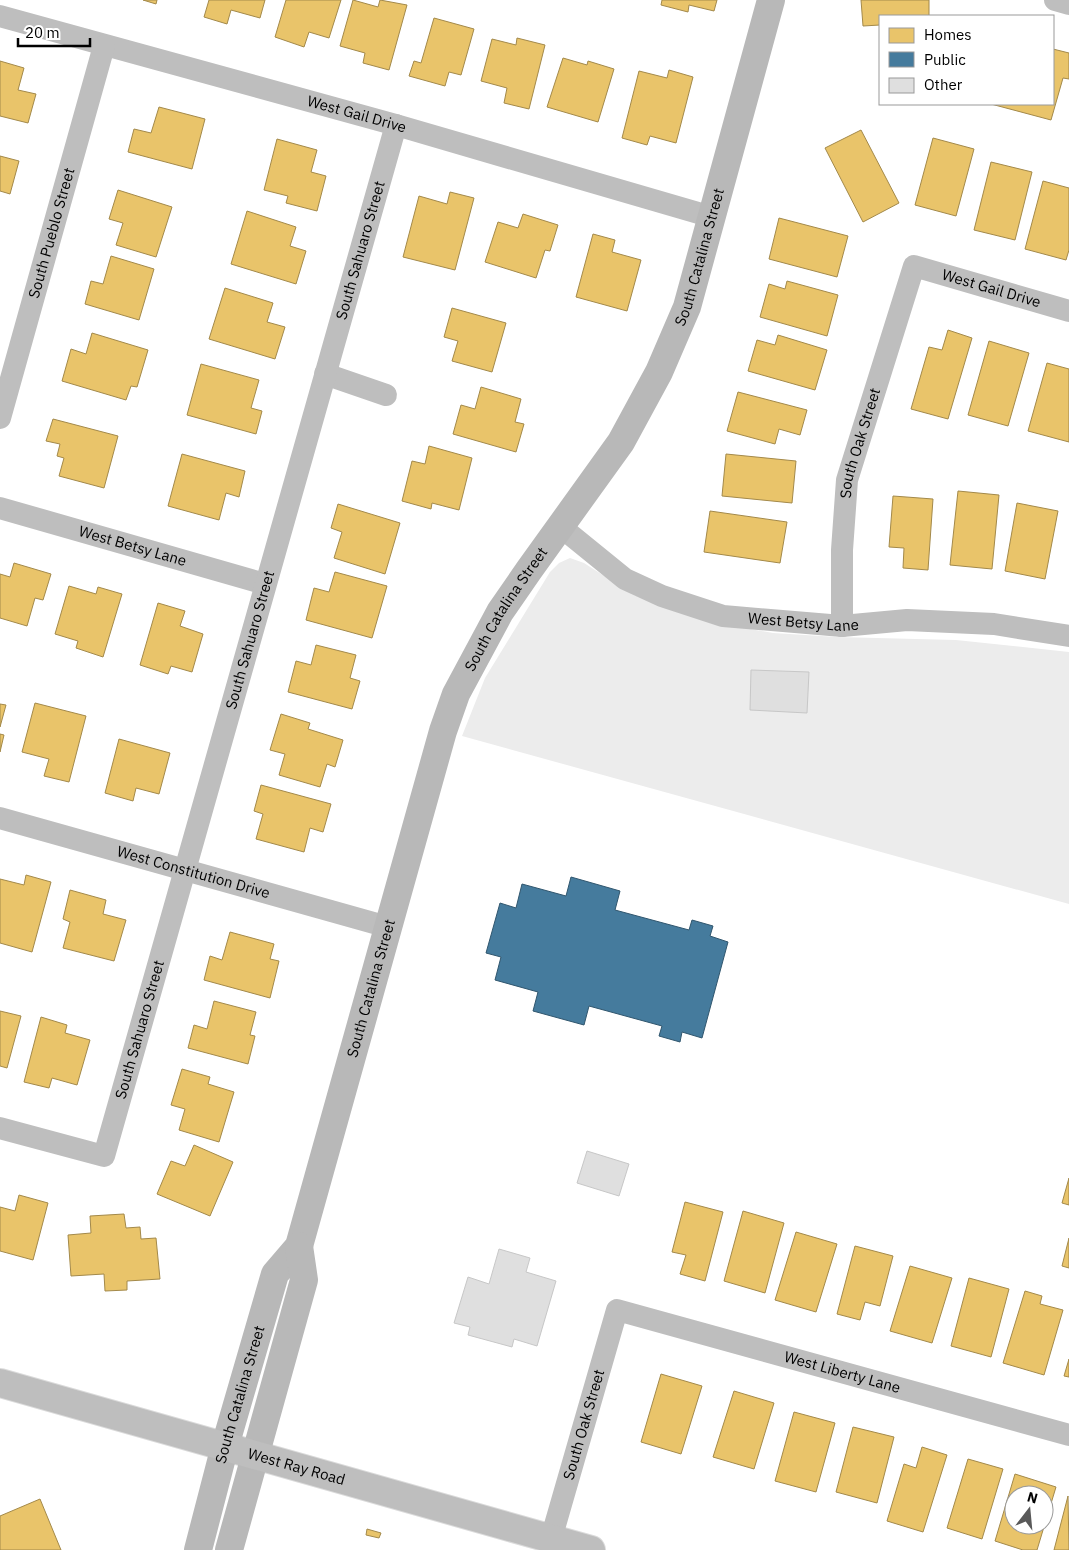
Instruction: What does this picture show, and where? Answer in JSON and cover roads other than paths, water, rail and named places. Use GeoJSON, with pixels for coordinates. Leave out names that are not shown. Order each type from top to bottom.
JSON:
{"type":"FeatureCollection","features":[{"type":"Feature","properties":{"kind":"main road","name":"West Ray Road"},"geometry":{"type":"LineString","coordinates":[[0,1382],[591,1550]]}},
{"type":"Feature","properties":{"kind":"street","name":"South Catalina Street"},"geometry":{"type":"LineString","coordinates":[[229,1550],[304,1280],[299,1246],[388,927],[456,694],[500,612],[621,442],[659,372],[687,307],[771,0]]}},
{"type":"Feature","properties":{"kind":"street"},"geometry":{"type":"LineString","coordinates":[[1055,0],[1069,4]]}},
{"type":"Feature","properties":{"kind":"street","name":"West Gail Drive"},"geometry":{"type":"LineString","coordinates":[[0,16],[396,125],[712,217]]}},
{"type":"Feature","properties":{"kind":"street","name":"South Pueblo Street"},"geometry":{"type":"LineString","coordinates":[[0,418],[104,46]]}},
{"type":"Feature","properties":{"kind":"street","name":"South Sahuaro Street"},"geometry":{"type":"LineString","coordinates":[[0,1128],[104,1156],[396,125]]}},
{"type":"Feature","properties":{"kind":"street","name":"West Gail Drive"},"geometry":{"type":"LineString","coordinates":[[914,266],[1069,311]]}},
{"type":"Feature","properties":{"kind":"street","name":"South Oak Street"},"geometry":{"type":"LineString","coordinates":[[842,626],[842,550],[847,480],[914,266]]}},
{"type":"Feature","properties":{"kind":"street"},"geometry":{"type":"LineString","coordinates":[[325,374],[386,395]]}},
{"type":"Feature","properties":{"kind":"street","name":"West Betsy Lane"},"geometry":{"type":"LineString","coordinates":[[0,508],[265,584]]}},
{"type":"Feature","properties":{"kind":"street","name":"West Betsy Lane"},"geometry":{"type":"LineString","coordinates":[[560,527],[624,578],[662,596],[723,616],[842,626],[907,620],[994,624],[1069,636]]}},
{"type":"Feature","properties":{"kind":"street","name":"West Constitution Drive"},"geometry":{"type":"LineString","coordinates":[[0,818],[388,927]]}},
{"type":"Feature","properties":{"kind":"street","name":"South Catalina Street"},"geometry":{"type":"LineString","coordinates":[[198,1550],[225,1446],[275,1274],[299,1246]]}},
{"type":"Feature","properties":{"kind":"street","name":"South Oak Street"},"geometry":{"type":"LineString","coordinates":[[551,1539],[617,1310]]}},
{"type":"Feature","properties":{"kind":"street","name":"West Liberty Lane"},"geometry":{"type":"LineString","coordinates":[[617,1310],[1069,1435]]}}]}
